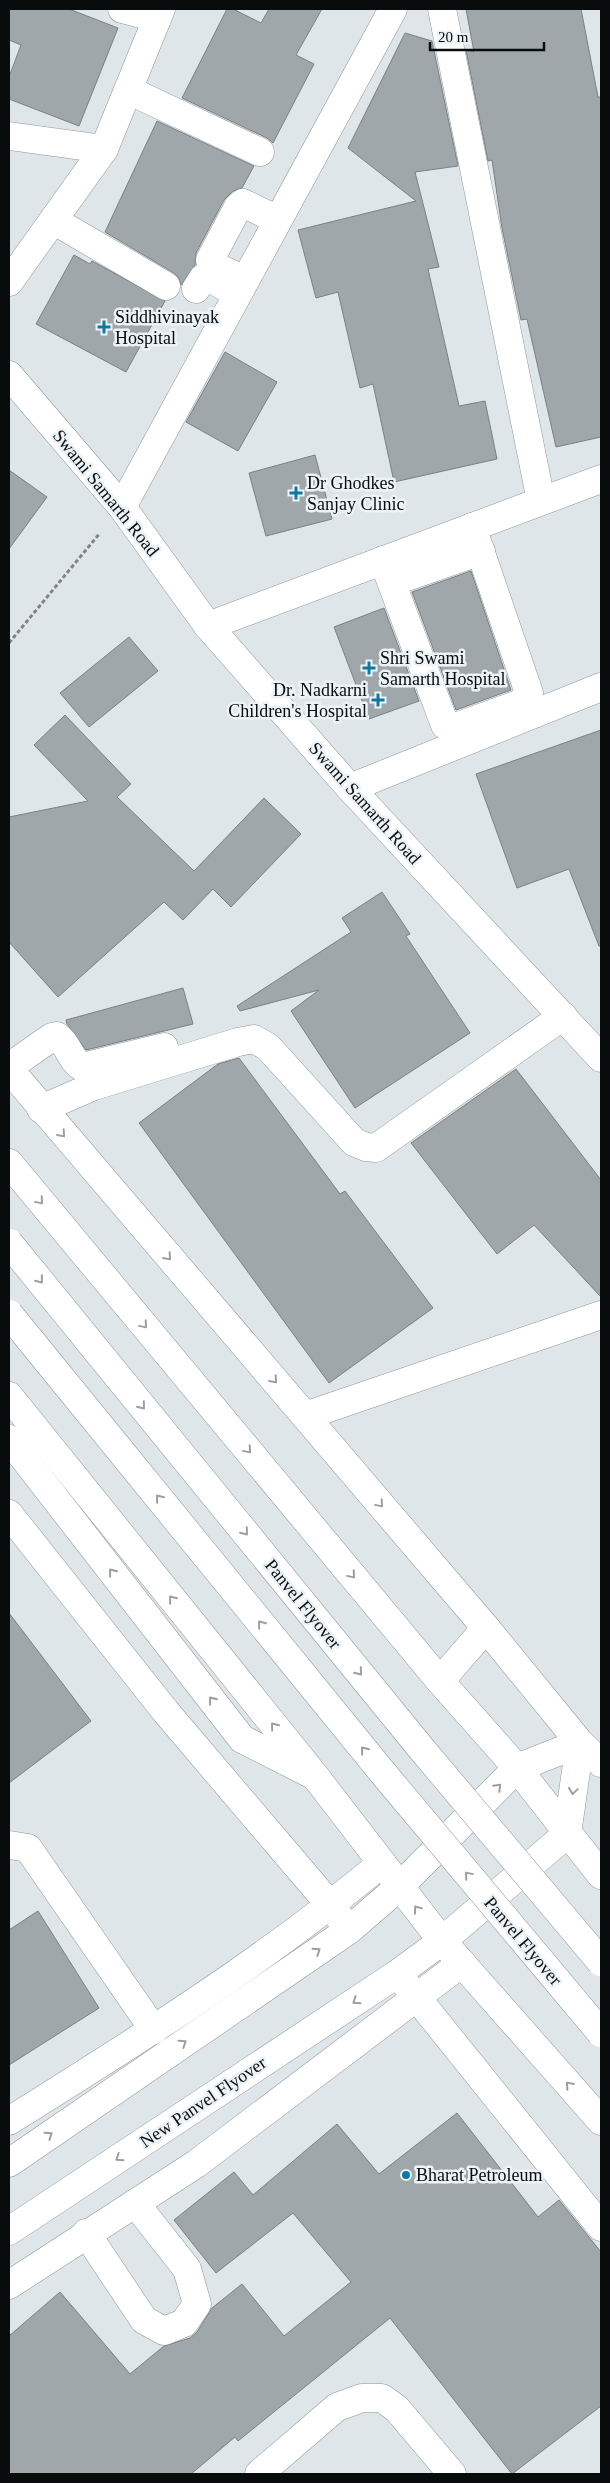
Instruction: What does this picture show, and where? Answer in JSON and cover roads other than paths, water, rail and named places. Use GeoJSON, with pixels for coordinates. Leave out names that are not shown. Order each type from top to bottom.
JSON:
{"type":"FeatureCollection","features":[{"type":"Feature","properties":{"kind":"main road"},"geometry":{"type":"LineString","coordinates":[[9,282],[104,149],[159,14],[122,9]]}},
{"type":"Feature","properties":{"kind":"main road"},"geometry":{"type":"LineString","coordinates":[[122,508],[392,9]]}},
{"type":"Feature","properties":{"kind":"main road"},"geometry":{"type":"LineString","coordinates":[[442,9],[541,501]]}},
{"type":"Feature","properties":{"kind":"main road"},"geometry":{"type":"LineString","coordinates":[[128,90],[260,152]]}},
{"type":"Feature","properties":{"kind":"main road"},"geometry":{"type":"LineString","coordinates":[[9,136],[104,149]]}},
{"type":"Feature","properties":{"kind":"main road"},"geometry":{"type":"LineString","coordinates":[[53,220],[184,287],[242,286]]}},
{"type":"Feature","properties":{"kind":"main road"},"geometry":{"type":"LineString","coordinates":[[242,286],[212,265],[210,260],[216,248],[229,224],[272,230]]}},
{"type":"Feature","properties":{"kind":"main road","name":"Swami Samarth Road"},"geometry":{"type":"LineString","coordinates":[[9,375],[122,508],[208,626],[350,788],[601,1058]]}},
{"type":"Feature","properties":{"kind":"main road"},"geometry":{"type":"LineString","coordinates":[[208,626],[387,571],[476,539],[541,501],[601,479]]}},
{"type":"Feature","properties":{"kind":"main road"},"geometry":{"type":"LineString","coordinates":[[387,571],[445,725],[453,728],[527,701],[529,693],[476,539]]}},
{"type":"Feature","properties":{"kind":"main road"},"geometry":{"type":"LineString","coordinates":[[350,788],[601,687]]}},
{"type":"Feature","properties":{"kind":"main road"},"geometry":{"type":"LineString","coordinates":[[41,1109],[94,1086],[238,1042],[254,1039],[268,1048],[354,1142],[366,1147],[376,1148],[563,1016]]}},
{"type":"Feature","properties":{"kind":"main road"},"geometry":{"type":"LineString","coordinates":[[194,1040],[82,1067],[75,1063],[58,1036],[52,1037],[9,1068],[41,1109],[486,1628],[591,1738],[601,1763]]}},
{"type":"Feature","properties":{"kind":"main road"},"geometry":{"type":"LineString","coordinates":[[9,1163],[440,1681],[517,1768],[601,1875]]}},
{"type":"Feature","properties":{"kind":"main road","name":"Panvel Flyover"},"geometry":{"type":"LineString","coordinates":[[9,1243],[420,1747],[601,1962]]}},
{"type":"Feature","properties":{"kind":"main road","name":"Panvel Flyover"},"geometry":{"type":"LineString","coordinates":[[9,1314],[383,1773],[601,2033]]}},
{"type":"Feature","properties":{"kind":"main road"},"geometry":{"type":"LineString","coordinates":[[306,1416],[601,1315]]}},
{"type":"Feature","properties":{"kind":"main road"},"geometry":{"type":"LineString","coordinates":[[9,1396],[315,1776],[442,1941],[601,2121]]}},
{"type":"Feature","properties":{"kind":"main road"},"geometry":{"type":"LineString","coordinates":[[9,1438],[242,1739],[315,1776]]}},
{"type":"Feature","properties":{"kind":"main road"},"geometry":{"type":"LineString","coordinates":[[9,1514],[166,1712],[331,1906],[349,1930]]}},
{"type":"Feature","properties":{"kind":"main road"},"geometry":{"type":"LineString","coordinates":[[440,1681],[486,1628]]}},
{"type":"Feature","properties":{"kind":"main road"},"geometry":{"type":"LineString","coordinates":[[9,2163],[349,1930],[400,1886],[517,1768],[591,1738]]}},
{"type":"Feature","properties":{"kind":"main road"},"geometry":{"type":"LineString","coordinates":[[567,1834],[591,1738]]}},
{"type":"Feature","properties":{"kind":"main road","name":"New Panvel Flyover"},"geometry":{"type":"LineString","coordinates":[[9,2231],[397,1974],[442,1941],[567,1834]]}},
{"type":"Feature","properties":{"kind":"main road"},"geometry":{"type":"LineString","coordinates":[[9,1845],[28,1848],[154,2030]]}},
{"type":"Feature","properties":{"kind":"main road"},"geometry":{"type":"LineString","coordinates":[[9,2121],[154,2030],[331,1906],[382,1863]]}},
{"type":"Feature","properties":{"kind":"main road"},"geometry":{"type":"LineString","coordinates":[[9,2285],[86,2233],[196,2164],[462,1963]]}},
{"type":"Feature","properties":{"kind":"main road"},"geometry":{"type":"LineString","coordinates":[[397,1974],[601,2228]]}},
{"type":"Feature","properties":{"kind":"main road"},"geometry":{"type":"LineString","coordinates":[[86,2233],[144,2320],[164,2331],[184,2323],[197,2304],[187,2269],[135,2203]]}},
{"type":"Feature","properties":{"kind":"main road"},"geometry":{"type":"LineString","coordinates":[[259,2474],[337,2407],[362,2398],[382,2398],[397,2409],[452,2474]]}},
{"type":"Feature","properties":{"kind":"place","name":"Siddhivinayak Hospital"},"geometry":{"type":"Point","coordinates":[104,327]}},
{"type":"Feature","properties":{"kind":"place","name":"Dr Ghodkes Sanjay Clinic"},"geometry":{"type":"Point","coordinates":[296,493]}},
{"type":"Feature","properties":{"kind":"place","name":"Shri Swami Samarth Hospital"},"geometry":{"type":"Point","coordinates":[369,668]}},
{"type":"Feature","properties":{"kind":"place","name":"Dr. Nadkarni Children's Hospital"},"geometry":{"type":"Point","coordinates":[378,700]}},
{"type":"Feature","properties":{"kind":"place","name":"Bharat Petroleum"},"geometry":{"type":"Point","coordinates":[406,2175]}}]}
